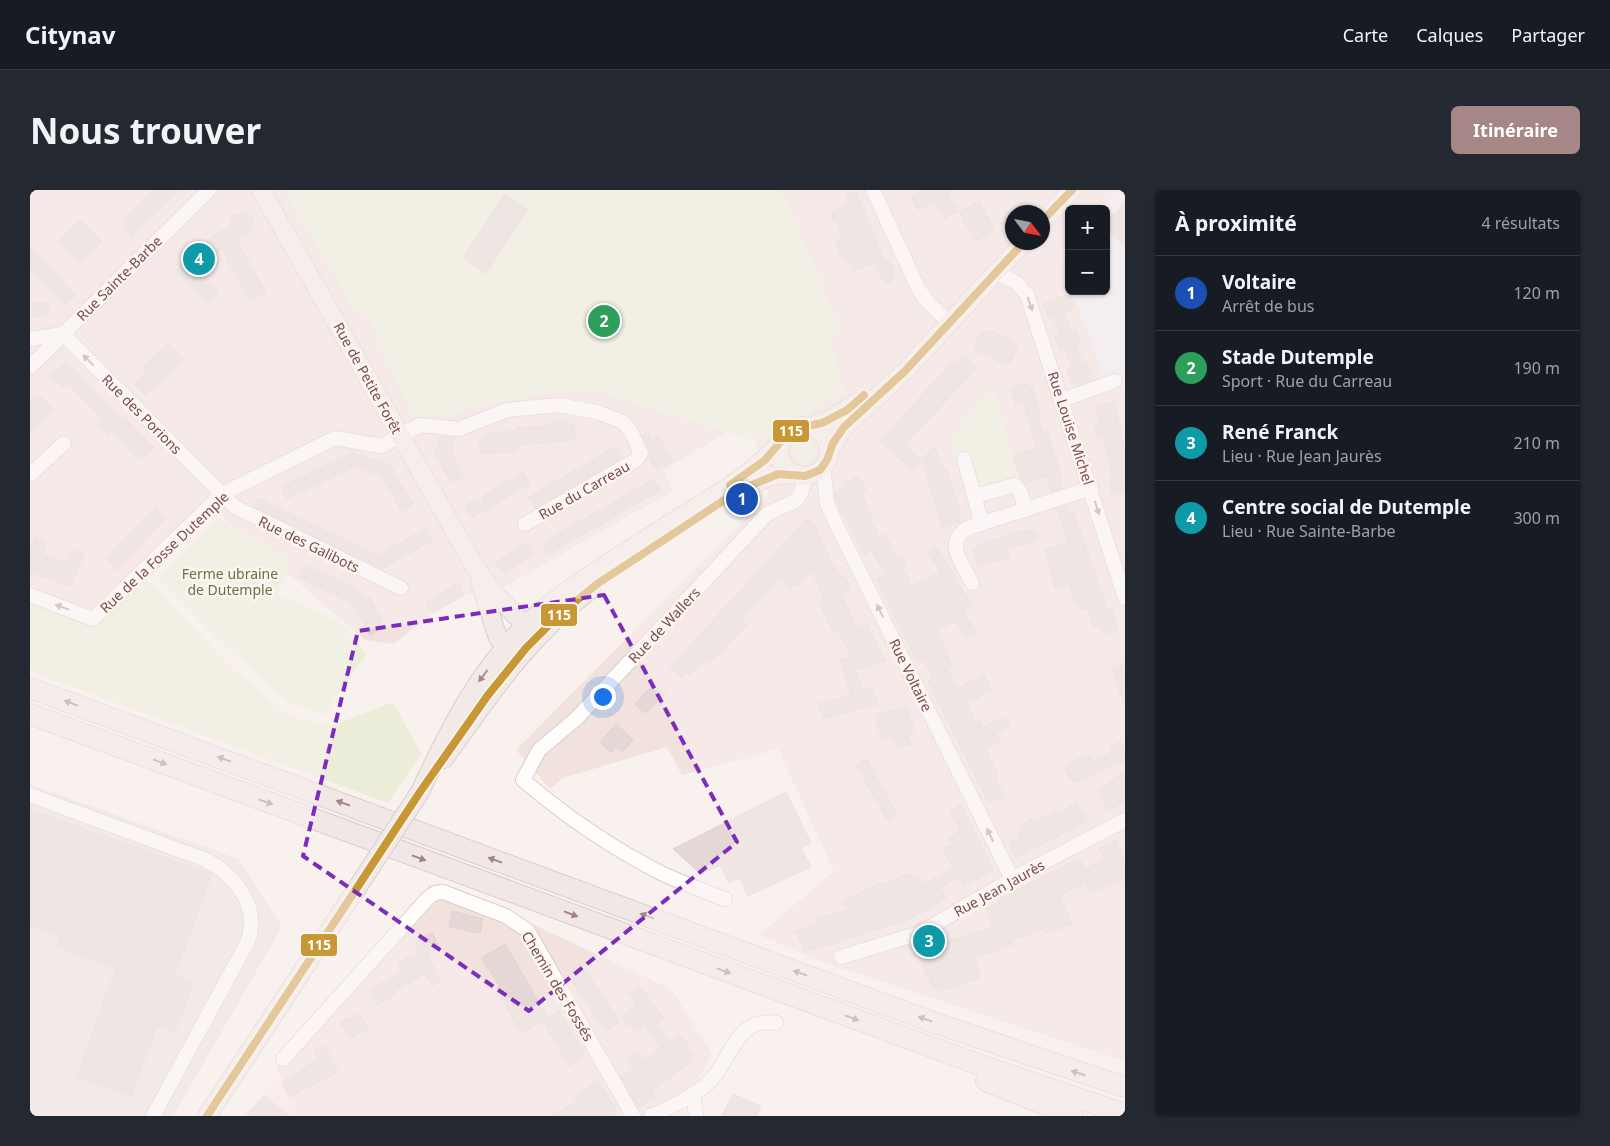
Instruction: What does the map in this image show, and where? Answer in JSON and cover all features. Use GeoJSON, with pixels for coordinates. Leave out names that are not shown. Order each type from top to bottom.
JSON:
{"type":"FeatureCollection","features":[{"type":"Feature","properties":{"kind":"highway"},"geometry":{"type":"LineString","coordinates":[[30,688],[930,1021],[1125,1087]]}},
{"type":"Feature","properties":{"kind":"highway"},"geometry":{"type":"LineString","coordinates":[[30,714],[895,1034],[1042,1087],[1125,1114]]}},
{"type":"Feature","properties":{"kind":"highway"},"geometry":{"type":"LineString","coordinates":[[895,1034],[971,1075],[1073,1116]]}},
{"type":"Feature","properties":{"kind":"main road","name":"Rue de Petite Forêt"},"geometry":{"type":"LineString","coordinates":[[261,190],[475,567],[498,597],[530,633]]}},
{"type":"Feature","properties":{"kind":"main road"},"geometry":{"type":"LineString","coordinates":[[1044,205],[1058,190]]}},
{"type":"Feature","properties":{"kind":"main road"},"geometry":{"type":"LineString","coordinates":[[1050,213],[1072,190]]}},
{"type":"Feature","properties":{"kind":"main road"},"geometry":{"type":"LineString","coordinates":[[207,1116],[420,792],[488,695],[512,652],[571,589],[754,469],[793,430],[810,427],[840,414],[859,400],[893,370],[1005,247]]}},
{"type":"Feature","properties":{"kind":"main road"},"geometry":{"type":"LineString","coordinates":[[530,633],[639,555],[747,486],[778,474],[799,475],[816,473],[826,460],[844,427],[905,371],[1017,250]]}},
{"type":"Feature","properties":{"kind":"main road"},"geometry":{"type":"LineString","coordinates":[[810,427],[824,436],[826,460]]}},
{"type":"Feature","properties":{"kind":"main road"},"geometry":{"type":"LineString","coordinates":[[781,442],[780,458],[784,466],[799,475]]}},
{"type":"Feature","properties":{"kind":"main road","name":"Rue de Petite Forêt"},"geometry":{"type":"LineString","coordinates":[[475,567],[495,631],[512,652]]}},
{"type":"Feature","properties":{"kind":"street","name":"Rue Sainte-Barbe"},"geometry":{"type":"LineString","coordinates":[[30,367],[209,190]]}},
{"type":"Feature","properties":{"kind":"street"},"geometry":{"type":"LineString","coordinates":[[873,190],[918,288],[926,300],[942,316]]}},
{"type":"Feature","properties":{"kind":"street","name":"Rue Louise Michel"},"geometry":{"type":"LineString","coordinates":[[996,272],[1017,283],[1027,295],[1091,488],[1125,598]]}},
{"type":"Feature","properties":{"kind":"street"},"geometry":{"type":"LineString","coordinates":[[30,339],[63,334]]}},
{"type":"Feature","properties":{"kind":"street","name":"Rue des Porions"},"geometry":{"type":"LineString","coordinates":[[63,334],[222,494]]}},
{"type":"Feature","properties":{"kind":"street"},"geometry":{"type":"LineString","coordinates":[[1062,400],[1115,381]]}},
{"type":"Feature","properties":{"kind":"street","name":"Rue du Carreau"},"geometry":{"type":"LineString","coordinates":[[400,436],[420,425],[459,429],[497,413],[541,405],[558,405],[592,410],[626,425],[640,448],[638,458],[525,524]]}},
{"type":"Feature","properties":{"kind":"street","name":"Rue de la Fosse Dutemple"},"geometry":{"type":"LineString","coordinates":[[30,595],[93,619],[222,494],[335,438],[380,446],[400,436]]}},
{"type":"Feature","properties":{"kind":"street"},"geometry":{"type":"LineString","coordinates":[[30,475],[64,442]]}},
{"type":"Feature","properties":{"kind":"street"},"geometry":{"type":"LineString","coordinates":[[964,459],[982,524]]}},
{"type":"Feature","properties":{"kind":"street","name":"Rue Voltaire"},"geometry":{"type":"LineString","coordinates":[[826,460],[824,492],[836,523],[1012,879]]}},
{"type":"Feature","properties":{"kind":"street","name":"Rue de Wallers"},"geometry":{"type":"LineString","coordinates":[[725,899],[667,876],[622,850],[549,801],[523,780],[539,750],[577,718],[765,516],[794,502],[800,497],[799,475]]}},
{"type":"Feature","properties":{"kind":"street"},"geometry":{"type":"LineString","coordinates":[[975,496],[1015,485],[1020,491],[1026,510]]}},
{"type":"Feature","properties":{"kind":"street"},"geometry":{"type":"LineString","coordinates":[[972,583],[957,551],[956,540],[964,530],[1091,488]]}},
{"type":"Feature","properties":{"kind":"street","name":"Rue des Galibots"},"geometry":{"type":"LineString","coordinates":[[222,494],[245,513],[401,588]]}},
{"type":"Feature","properties":{"kind":"street"},"geometry":{"type":"LineString","coordinates":[[30,794],[206,860],[231,877],[249,906],[251,925],[247,943],[153,1116]]}},
{"type":"Feature","properties":{"kind":"street","name":"Rue Jean Jaurès"},"geometry":{"type":"LineString","coordinates":[[841,957],[913,936],[1012,879],[1125,820]]}},
{"type":"Feature","properties":{"kind":"street","name":"Chemin des Fossés"},"geometry":{"type":"LineString","coordinates":[[283,1059],[428,898],[435,893],[443,892],[506,916],[528,931],[633,1116]]}},
{"type":"Feature","properties":{"kind":"street"},"geometry":{"type":"LineString","coordinates":[[651,1116],[693,1094],[714,1076],[738,1036],[756,1024],[776,1023]]}},
{"type":"Feature","properties":{"kind":"street"},"geometry":{"type":"LineString","coordinates":[[693,1094],[696,1116]]}},
{"type":"Feature","properties":{"kind":"highlighted area"},"geometry":{"type":"Polygon","coordinates":[[[604,595],[737,842],[529,1011],[303,856],[358,631],[604,595]]]}},
{"type":"Feature","properties":{"kind":"shaded area"},"geometry":{"type":"Polygon","coordinates":[[[30,190],[1125,190],[1125,1061],[828,964],[759,935],[834,871],[778,749],[682,775],[667,747],[563,778],[550,789],[516,750],[768,496],[756,441],[727,432],[664,470],[673,491],[509,584],[464,595],[433,613],[393,644],[365,640],[216,511],[95,629],[30,604],[30,190]]]}},
{"type":"Feature","properties":{"kind":"shaded area"},"geometry":{"type":"Polygon","coordinates":[[[1116,190],[1125,190],[1125,390],[1109,392],[1073,295],[1110,295],[1110,205],[1103,205],[1116,190]]]}},
{"type":"Feature","properties":{"kind":"shaded area"},"geometry":{"type":"Polygon","coordinates":[[[1065,249],[1065,272],[1059,256],[1065,249]]]}},
{"type":"Feature","properties":{"kind":"shaded area"},"geometry":{"type":"Polygon","coordinates":[[[30,784],[239,859],[282,927],[173,1116],[30,1116],[30,784]]]}},
{"type":"Feature","properties":{"kind":"shaded area"},"geometry":{"type":"Polygon","coordinates":[[[430,885],[530,923],[671,989],[712,1054],[697,1082],[646,1116],[298,1116],[277,1068],[430,885]]]}},
{"type":"Feature","properties":{"kind":"shaded area"},"geometry":{"type":"Polygon","coordinates":[[[280,1076],[298,1116],[243,1116],[244,1114],[280,1076]]]}},
{"type":"Feature","properties":{"kind":"green space"},"geometry":{"type":"Polygon","coordinates":[[[284,190],[782,190],[840,328],[830,335],[845,392],[756,441],[595,391],[560,390],[445,415],[412,415],[367,315],[356,313],[284,190]]]}},
{"type":"Feature","properties":{"kind":"green space"},"geometry":{"type":"Polygon","coordinates":[[[993,389],[1020,478],[985,489],[976,485],[965,453],[955,457],[950,438],[993,389]]]}},
{"type":"Feature","properties":{"kind":"green space"},"geometry":{"type":"Polygon","coordinates":[[[804,440],[813,443],[816,452],[813,461],[804,464],[795,461],[792,452],[795,443],[804,440]]]}},
{"type":"Feature","properties":{"kind":"green space","name":"Ferme ubraine de Dutemple"},"geometry":{"type":"Polygon","coordinates":[[[218,518],[291,559],[278,595],[336,619],[367,654],[347,679],[325,715],[290,703],[217,638],[157,577],[218,518]]]}},
{"type":"Feature","properties":{"kind":"green space"},"geometry":{"type":"Polygon","coordinates":[[[147,580],[232,668],[290,717],[332,726],[393,702],[421,754],[388,803],[30,671],[30,604],[95,629],[147,580]]]}},
{"type":"Feature","properties":{"kind":"building"},"geometry":{"type":"Polygon","coordinates":[[[153,190],[179,190],[132,236],[124,227],[127,223],[124,219],[153,190]]]}},
{"type":"Feature","properties":{"kind":"building"},"geometry":{"type":"Polygon","coordinates":[[[923,190],[954,190],[948,194],[958,211],[944,219],[934,201],[918,210],[911,197],[923,190]]]}},
{"type":"Feature","properties":{"kind":"building"},"geometry":{"type":"Polygon","coordinates":[[[856,191],[885,262],[890,260],[895,272],[892,273],[894,280],[885,284],[874,263],[854,271],[850,261],[848,262],[840,254],[835,241],[843,239],[837,224],[831,218],[833,217],[831,213],[840,209],[839,206],[848,202],[846,196],[856,191]]]}},
{"type":"Feature","properties":{"kind":"building"},"geometry":{"type":"Polygon","coordinates":[[[504,194],[528,209],[486,274],[463,258],[504,194]]]}},
{"type":"Feature","properties":{"kind":"building"},"geometry":{"type":"Polygon","coordinates":[[[980,201],[995,230],[975,241],[959,212],[980,201]]]}},
{"type":"Feature","properties":{"kind":"building"},"geometry":{"type":"Polygon","coordinates":[[[1125,202],[1125,246],[1110,233],[1110,219],[1125,202]]]}},
{"type":"Feature","properties":{"kind":"building"},"geometry":{"type":"Polygon","coordinates":[[[244,212],[252,218],[253,227],[248,234],[236,239],[266,292],[250,301],[221,248],[198,270],[219,291],[207,303],[175,271],[212,236],[229,227],[233,216],[244,212]]]}},
{"type":"Feature","properties":{"kind":"building"},"geometry":{"type":"Polygon","coordinates":[[[80,219],[102,242],[80,263],[58,241],[80,219]]]}},
{"type":"Feature","properties":{"kind":"building"},"geometry":{"type":"Polygon","coordinates":[[[30,247],[76,295],[65,305],[30,269],[30,247]]]}},
{"type":"Feature","properties":{"kind":"building"},"geometry":{"type":"Polygon","coordinates":[[[1069,295],[1074,308],[1064,312],[1071,331],[1075,329],[1081,343],[1076,345],[1083,364],[1087,362],[1094,379],[1078,385],[1077,382],[1072,384],[1067,369],[1072,368],[1065,349],[1060,351],[1055,337],[1060,335],[1053,316],[1048,318],[1043,304],[1069,295]]]}},
{"type":"Feature","properties":{"kind":"building"},"geometry":{"type":"Polygon","coordinates":[[[48,303],[49,315],[33,317],[32,304],[48,303]]]}},
{"type":"Feature","properties":{"kind":"building"},"geometry":{"type":"Polygon","coordinates":[[[989,330],[1014,341],[1013,345],[1018,347],[1010,363],[1006,361],[1004,364],[973,350],[982,331],[988,333],[989,330]]]}},
{"type":"Feature","properties":{"kind":"building"},"geometry":{"type":"Polygon","coordinates":[[[168,343],[184,359],[146,396],[134,384],[147,371],[143,367],[168,343]]]}},
{"type":"Feature","properties":{"kind":"building"},"geometry":{"type":"Polygon","coordinates":[[[963,355],[977,368],[908,441],[909,443],[906,446],[922,461],[913,471],[880,441],[952,362],[955,364],[963,355]]]}},
{"type":"Feature","properties":{"kind":"building"},"geometry":{"type":"Polygon","coordinates":[[[66,361],[123,420],[123,416],[154,448],[142,459],[138,455],[136,457],[112,431],[108,435],[97,424],[102,419],[67,383],[62,387],[50,376],[66,361]]]}},
{"type":"Feature","properties":{"kind":"building"},"geometry":{"type":"Polygon","coordinates":[[[1028,383],[1029,388],[1032,387],[1040,410],[1037,411],[1043,431],[1047,430],[1062,478],[1059,479],[1062,488],[1051,492],[1046,476],[1025,483],[1020,478],[1012,456],[1037,448],[1023,403],[1016,405],[1011,388],[1028,383]]]}},
{"type":"Feature","properties":{"kind":"building"},"geometry":{"type":"Polygon","coordinates":[[[37,393],[53,409],[30,432],[30,400],[37,393]]]}},
{"type":"Feature","properties":{"kind":"building"},"geometry":{"type":"Polygon","coordinates":[[[1114,402],[1125,449],[1125,492],[1112,495],[1109,482],[1113,481],[1103,437],[1098,438],[1095,426],[1099,425],[1095,406],[1114,402]]]}},
{"type":"Feature","properties":{"kind":"building"},"geometry":{"type":"Polygon","coordinates":[[[568,421],[568,424],[574,424],[575,438],[568,441],[518,445],[518,452],[480,454],[479,437],[485,437],[484,434],[517,431],[517,428],[554,425],[554,422],[568,421]]]}},
{"type":"Feature","properties":{"kind":"building"},"geometry":{"type":"Polygon","coordinates":[[[648,432],[652,439],[658,435],[673,461],[657,471],[649,457],[649,450],[642,436],[648,432]]]}},
{"type":"Feature","properties":{"kind":"building"},"geometry":{"type":"Polygon","coordinates":[[[440,436],[455,438],[451,450],[463,476],[451,483],[435,454],[440,436]]]}},
{"type":"Feature","properties":{"kind":"building"},"geometry":{"type":"Polygon","coordinates":[[[617,446],[623,457],[535,508],[528,497],[617,446]]]}},
{"type":"Feature","properties":{"kind":"building"},"geometry":{"type":"Polygon","coordinates":[[[934,446],[943,467],[946,467],[961,515],[958,516],[960,522],[942,528],[922,460],[934,446]]]}},
{"type":"Feature","properties":{"kind":"building"},"geometry":{"type":"Polygon","coordinates":[[[352,453],[390,465],[413,504],[401,511],[381,475],[354,467],[287,499],[281,487],[352,453]]]}},
{"type":"Feature","properties":{"kind":"building"},"geometry":{"type":"Polygon","coordinates":[[[523,472],[530,484],[471,518],[465,506],[478,498],[483,507],[483,496],[523,472]]]}},
{"type":"Feature","properties":{"kind":"building"},"geometry":{"type":"Polygon","coordinates":[[[858,476],[866,490],[861,493],[872,516],[869,518],[879,537],[885,534],[897,557],[902,555],[907,565],[902,568],[912,586],[940,572],[927,551],[935,545],[972,605],[963,610],[977,633],[966,639],[956,621],[936,631],[953,666],[948,669],[957,688],[984,674],[992,691],[967,703],[976,723],[980,720],[983,728],[1005,717],[1010,726],[996,733],[1000,741],[985,748],[999,776],[995,778],[1004,796],[989,803],[928,681],[933,678],[924,660],[918,663],[877,580],[886,576],[872,551],[864,555],[835,497],[835,492],[847,486],[845,483],[858,476]]]}},
{"type":"Feature","properties":{"kind":"building"},"geometry":{"type":"Polygon","coordinates":[[[654,479],[661,490],[549,554],[543,544],[552,537],[654,479]]]}},
{"type":"Feature","properties":{"kind":"building"},"geometry":{"type":"Polygon","coordinates":[[[258,498],[378,556],[426,528],[433,540],[382,569],[254,507],[258,498]]]}},
{"type":"Feature","properties":{"kind":"building"},"geometry":{"type":"Polygon","coordinates":[[[1067,505],[1070,513],[1074,512],[1107,609],[1111,608],[1118,629],[1103,634],[1100,625],[1094,627],[1087,608],[1081,610],[1079,603],[1076,604],[1069,584],[1055,588],[1045,550],[1068,542],[1057,508],[1067,505]]]}},
{"type":"Feature","properties":{"kind":"building"},"geometry":{"type":"Polygon","coordinates":[[[156,507],[167,518],[116,570],[106,559],[109,554],[156,507]]]}},
{"type":"Feature","properties":{"kind":"building"},"geometry":{"type":"Polygon","coordinates":[[[807,518],[819,529],[817,531],[829,556],[840,576],[844,575],[851,590],[842,595],[857,628],[866,623],[886,661],[856,670],[862,691],[873,689],[877,704],[823,719],[819,704],[851,695],[840,660],[852,657],[837,630],[833,632],[820,606],[823,604],[821,599],[824,598],[812,571],[797,587],[794,584],[790,589],[779,579],[741,619],[747,625],[721,653],[708,664],[705,660],[690,676],[687,672],[682,678],[670,667],[807,518]]]}},
{"type":"Feature","properties":{"kind":"building"},"geometry":{"type":"Polygon","coordinates":[[[1026,529],[1028,532],[1034,530],[1037,540],[1007,550],[1009,557],[978,567],[973,550],[979,548],[978,545],[1026,529]]]}},
{"type":"Feature","properties":{"kind":"building"},"geometry":{"type":"Polygon","coordinates":[[[35,537],[47,541],[42,554],[66,562],[71,550],[84,554],[71,586],[30,572],[30,550],[35,537]]]}},
{"type":"Feature","properties":{"kind":"building"},"geometry":{"type":"Polygon","coordinates":[[[528,543],[534,555],[503,573],[496,562],[528,543]]]}},
{"type":"Feature","properties":{"kind":"building"},"geometry":{"type":"Polygon","coordinates":[[[304,565],[345,583],[362,594],[365,599],[369,597],[383,621],[379,623],[382,628],[370,635],[353,604],[298,577],[304,565]]]}},
{"type":"Feature","properties":{"kind":"building"},"geometry":{"type":"Polygon","coordinates":[[[458,583],[464,595],[433,613],[426,602],[458,583]]]}},
{"type":"Feature","properties":{"kind":"building"},"geometry":{"type":"Polygon","coordinates":[[[1125,663],[1125,703],[1124,703],[1111,668],[1125,663]]]}},
{"type":"Feature","properties":{"kind":"building"},"geometry":{"type":"Polygon","coordinates":[[[654,684],[666,694],[645,713],[635,704],[654,684]]]}},
{"type":"Feature","properties":{"kind":"building"},"geometry":{"type":"Polygon","coordinates":[[[907,706],[915,733],[907,735],[912,744],[898,748],[891,736],[882,739],[875,715],[907,706]]]}},
{"type":"Feature","properties":{"kind":"building"},"geometry":{"type":"Polygon","coordinates":[[[616,724],[633,740],[622,752],[617,747],[611,753],[600,742],[616,724]]]}},
{"type":"Feature","properties":{"kind":"building"},"geometry":{"type":"Polygon","coordinates":[[[1120,742],[1125,749],[1125,760],[1073,783],[1069,778],[1064,768],[1068,767],[1067,764],[1084,756],[1085,759],[1091,756],[1094,761],[1112,752],[1109,747],[1120,742]]]}},
{"type":"Feature","properties":{"kind":"building"},"geometry":{"type":"Polygon","coordinates":[[[867,759],[897,815],[888,821],[856,765],[867,759]]]}},
{"type":"Feature","properties":{"kind":"building"},"geometry":{"type":"Polygon","coordinates":[[[1125,772],[1125,802],[1108,810],[1098,789],[1125,772]]]}},
{"type":"Feature","properties":{"kind":"building"},"geometry":{"type":"Polygon","coordinates":[[[786,792],[811,843],[801,848],[811,867],[748,896],[740,878],[729,883],[720,865],[701,874],[673,849],[786,792]]]}},
{"type":"Feature","properties":{"kind":"building"},"geometry":{"type":"Polygon","coordinates":[[[1076,803],[1088,820],[1016,858],[1009,843],[1020,838],[1017,831],[1022,828],[1020,825],[1032,818],[1034,822],[1056,810],[1058,814],[1076,803]]]}},
{"type":"Feature","properties":{"kind":"building"},"geometry":{"type":"Polygon","coordinates":[[[961,805],[994,870],[964,886],[959,877],[940,888],[946,898],[910,919],[805,952],[795,931],[819,924],[817,918],[848,910],[843,901],[881,882],[883,885],[909,873],[913,878],[919,875],[924,884],[953,868],[943,849],[953,844],[949,838],[960,831],[949,811],[961,805]]]}},
{"type":"Feature","properties":{"kind":"building"},"geometry":{"type":"Polygon","coordinates":[[[30,810],[212,874],[174,976],[193,983],[175,1032],[157,1026],[131,1096],[77,1077],[116,968],[57,947],[60,936],[30,926],[30,810]]]}},
{"type":"Feature","properties":{"kind":"building"},"geometry":{"type":"Polygon","coordinates":[[[1116,840],[1125,860],[1125,878],[1094,892],[1088,890],[1086,883],[1059,895],[1072,924],[1046,933],[1045,929],[1011,940],[1013,944],[974,958],[981,978],[940,991],[938,987],[933,989],[917,950],[924,947],[923,945],[932,940],[934,946],[993,927],[986,908],[1000,903],[998,900],[1079,858],[1086,869],[1105,859],[1099,848],[1116,840]]]}},
{"type":"Feature","properties":{"kind":"building"},"geometry":{"type":"Polygon","coordinates":[[[452,911],[483,919],[480,933],[449,927],[452,911]]]}},
{"type":"Feature","properties":{"kind":"building"},"geometry":{"type":"Polygon","coordinates":[[[432,933],[440,948],[427,955],[441,981],[432,986],[425,974],[394,991],[396,995],[377,1005],[369,990],[402,972],[397,963],[419,952],[414,943],[432,933]]]}},
{"type":"Feature","properties":{"kind":"building"},"geometry":{"type":"Polygon","coordinates":[[[505,944],[548,1018],[521,1033],[496,989],[500,986],[481,958],[505,944]]]}},
{"type":"Feature","properties":{"kind":"building"},"geometry":{"type":"Polygon","coordinates":[[[585,970],[620,1022],[606,1032],[571,979],[585,970]]]}},
{"type":"Feature","properties":{"kind":"building"},"geometry":{"type":"Polygon","coordinates":[[[639,985],[664,1019],[657,1024],[670,1042],[680,1035],[695,1055],[689,1059],[691,1062],[652,1091],[656,1098],[638,1108],[621,1077],[634,1069],[628,1059],[638,1052],[644,1060],[661,1048],[644,1026],[636,1031],[630,1024],[628,1026],[621,1016],[637,1005],[628,993],[639,985]]]}},
{"type":"Feature","properties":{"kind":"building"},"geometry":{"type":"Polygon","coordinates":[[[559,1011],[584,1053],[581,1055],[583,1058],[569,1066],[543,1021],[559,1011]]]}},
{"type":"Feature","properties":{"kind":"building"},"geometry":{"type":"Polygon","coordinates":[[[360,1014],[368,1029],[350,1039],[340,1022],[360,1014]]]}},
{"type":"Feature","properties":{"kind":"building"},"geometry":{"type":"Polygon","coordinates":[[[325,1046],[338,1072],[289,1097],[283,1082],[318,1059],[314,1051],[325,1046]]]}},
{"type":"Feature","properties":{"kind":"building"},"geometry":{"type":"Polygon","coordinates":[[[599,1081],[617,1112],[611,1116],[551,1116],[578,1101],[574,1095],[599,1081]]]}},
{"type":"Feature","properties":{"kind":"building"},"geometry":{"type":"Polygon","coordinates":[[[733,1094],[761,1106],[756,1116],[722,1116],[733,1094]]]}},
{"type":"Feature","properties":{"kind":"building"},"geometry":{"type":"Polygon","coordinates":[[[264,1096],[290,1116],[246,1116],[264,1096]]]}},
{"type":"Feature","properties":{"kind":"transit line","name":"115"},"geometry":{"type":"LineString","coordinates":[[1050,213],[1072,190]]}},
{"type":"Feature","properties":{"kind":"transit line","name":"115"},"geometry":{"type":"LineString","coordinates":[[207,1116],[420,792],[488,695],[526,648],[560,614],[597,584],[738,491],[778,474],[805,476],[820,470],[827,460],[833,443],[844,427],[905,371],[1017,250]]}},
{"type":"Feature","properties":{"kind":"transit line","name":"115"},"geometry":{"type":"LineString","coordinates":[[730,485],[765,460],[789,432],[797,428],[822,423],[847,410],[864,395]]}},
{"type":"Feature","properties":{"kind":"place","name":"Centre social de Dutemple"},"geometry":{"type":"Point","coordinates":[199,259]}},
{"type":"Feature","properties":{"kind":"place","name":"Stade Dutemple"},"geometry":{"type":"Point","coordinates":[604,321]}},
{"type":"Feature","properties":{"kind":"place","name":"Voltaire"},"geometry":{"type":"Point","coordinates":[742,499]}},
{"type":"Feature","properties":{"kind":"place","name":"René Franck"},"geometry":{"type":"Point","coordinates":[929,941]}}]}
